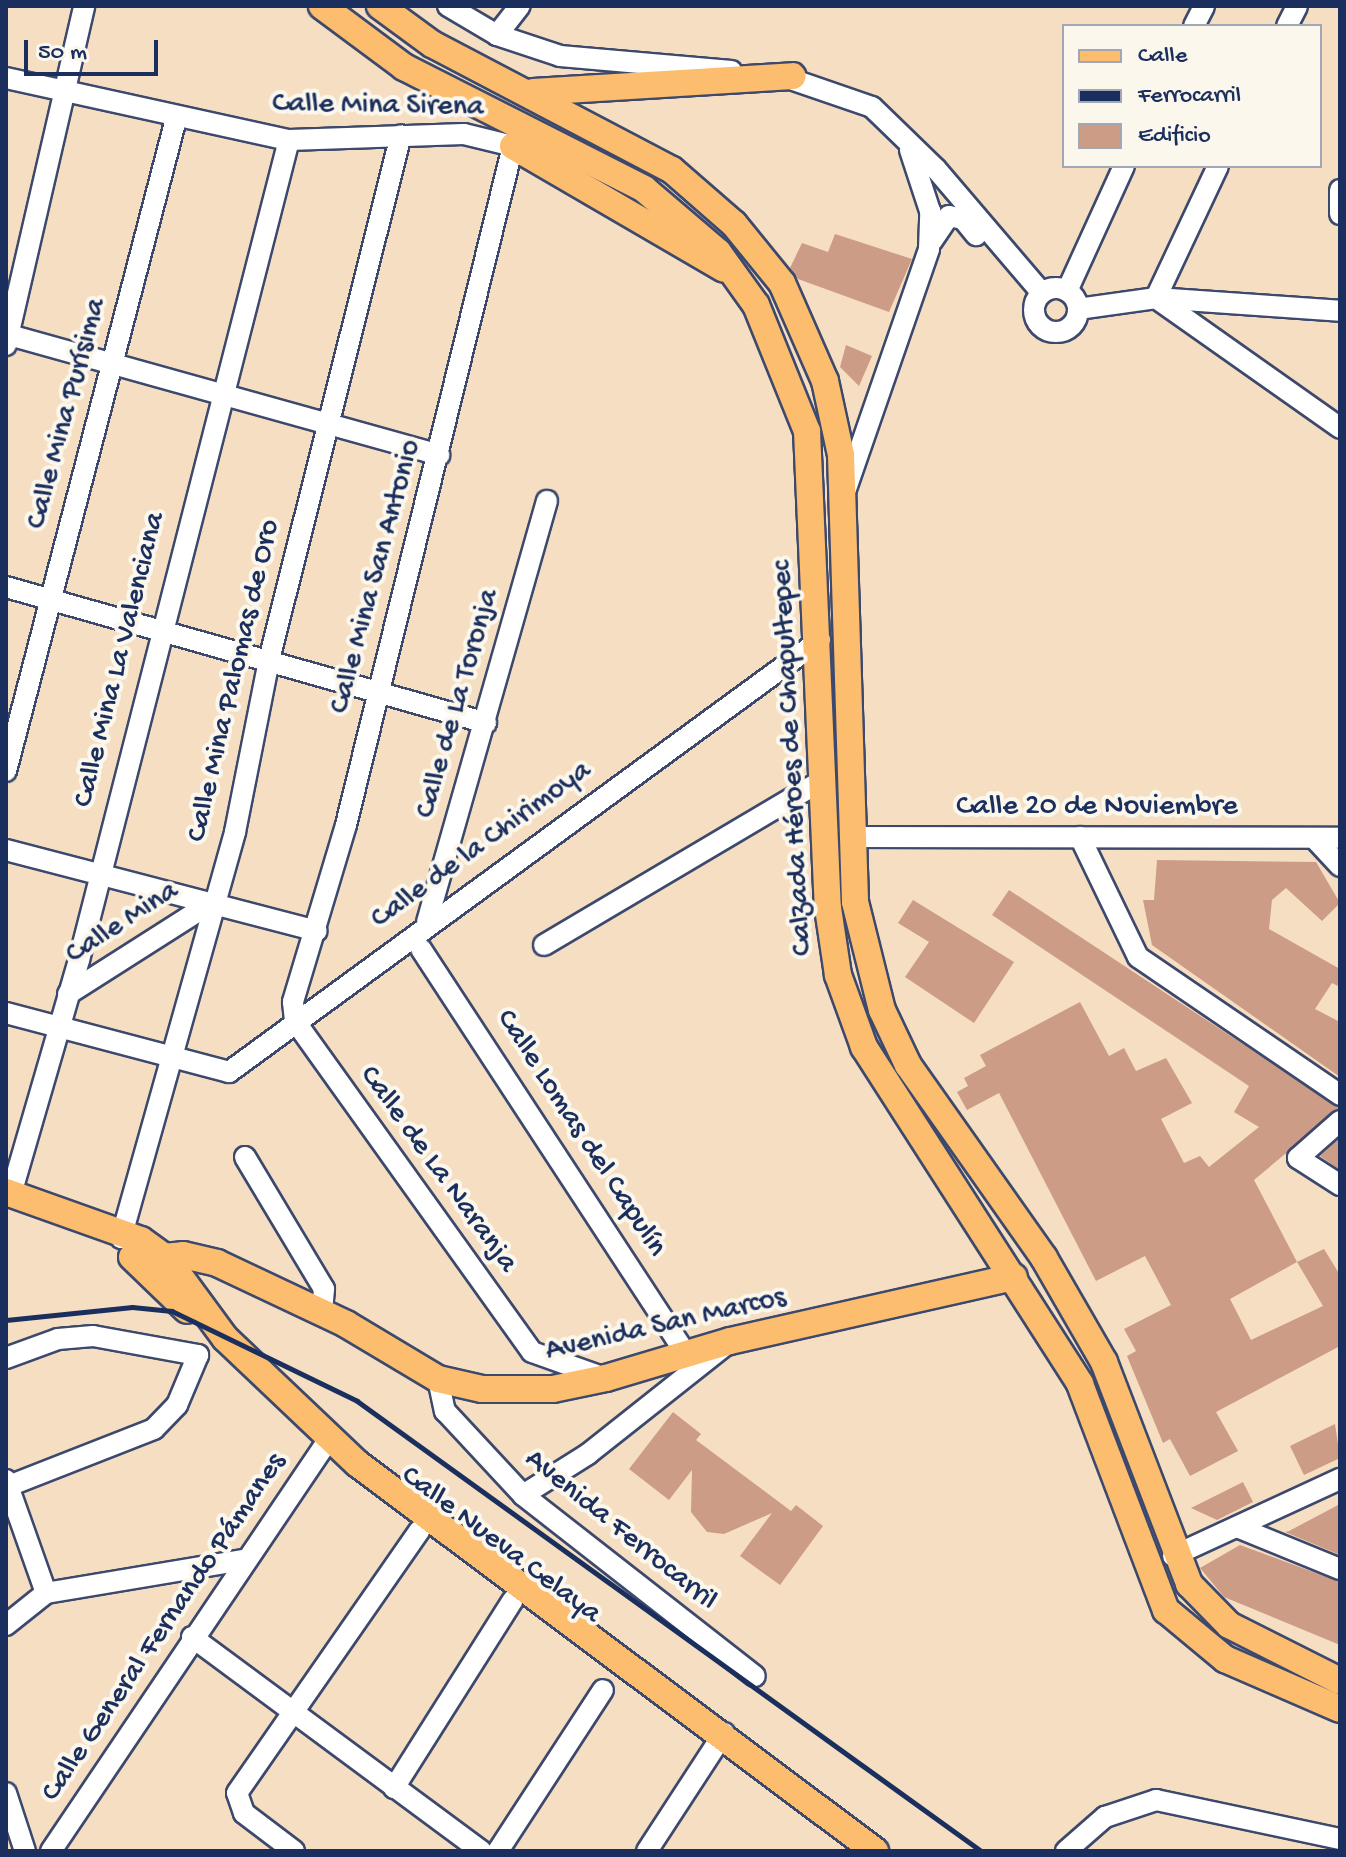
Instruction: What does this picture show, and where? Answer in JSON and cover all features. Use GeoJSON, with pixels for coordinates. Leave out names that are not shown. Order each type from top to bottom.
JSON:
{"type":"FeatureCollection","features":[{"type":"Feature","properties":{"kind":"main road","name":"Calzada Héroes de Chapultepec"},"geometry":{"type":"LineString","coordinates":[[322,6],[404,67],[644,189],[699,232],[736,275],[781,354],[807,431],[820,640],[831,943],[864,1047],[1080,1384],[1166,1610],[1225,1659],[1340,1709]]}},
{"type":"Feature","properties":{"kind":"main road","name":"Calzada Héroes de Chapultepec"},"geometry":{"type":"LineString","coordinates":[[380,6],[432,44],[531,93],[672,170],[759,252],[817,357],[844,493],[859,935],[882,1010],[908,1065],[1044,1258],[1104,1362],[1173,1556],[1204,1604],[1229,1625],[1340,1681]]}},
{"type":"Feature","properties":{"kind":"main road"},"geometry":{"type":"LineString","coordinates":[[531,93],[793,76]]}},
{"type":"Feature","properties":{"kind":"main road"},"geometry":{"type":"LineString","coordinates":[[513,146],[736,275]]}},
{"type":"Feature","properties":{"kind":"main road","name":"Avenida San Marcos"},"geometry":{"type":"LineString","coordinates":[[8,1197],[127,1247],[141,1240],[167,1259],[183,1255],[217,1263],[322,1312],[438,1379],[529,1389],[606,1378],[730,1341],[1014,1277]]}},
{"type":"Feature","properties":{"kind":"main road","name":"Calle Nueva Celaya"},"geometry":{"type":"LineString","coordinates":[[127,1247],[215,1350],[327,1442],[420,1516],[875,1851]]}},
{"type":"Feature","properties":{"kind":"main road","name":"Calle Nueva Celaya"},"geometry":{"type":"LineString","coordinates":[[167,1259],[225,1338],[327,1442],[420,1530],[513,1600],[721,1738],[861,1851]]}},
{"type":"Feature","properties":{"kind":"street"},"geometry":{"type":"LineString","coordinates":[[84,6],[7,338],[113,363],[439,455]]}},
{"type":"Feature","properties":{"kind":"street"},"geometry":{"type":"LineString","coordinates":[[448,6],[497,35],[560,56],[793,76],[840,91],[893,127],[1039,298],[1037,321],[1055,332],[1069,327],[1072,300],[1123,168]]}},
{"type":"Feature","properties":{"kind":"street"},"geometry":{"type":"LineString","coordinates":[[497,35],[520,6]]}},
{"type":"Feature","properties":{"kind":"street"},"geometry":{"type":"LineString","coordinates":[[1195,24],[1204,6]]}},
{"type":"Feature","properties":{"kind":"street"},"geometry":{"type":"LineString","coordinates":[[1288,24],[1297,6]]}},
{"type":"Feature","properties":{"kind":"street","name":"Calle Mina Sirena"},"geometry":{"type":"LineString","coordinates":[[6,78],[176,119],[289,140],[464,134],[513,146]]}},
{"type":"Feature","properties":{"kind":"street","name":"Calle Mina Purísima"},"geometry":{"type":"LineString","coordinates":[[6,771],[176,119]]}},
{"type":"Feature","properties":{"kind":"street"},"geometry":{"type":"LineString","coordinates":[[893,127],[920,170],[929,249]]}},
{"type":"Feature","properties":{"kind":"street","name":"Calle Mina Palomas de Oro"},"geometry":{"type":"LineString","coordinates":[[127,1247],[211,903],[235,832],[269,660],[401,135]]}},
{"type":"Feature","properties":{"kind":"street","name":"Calle Mina La Valenciana"},"geometry":{"type":"LineString","coordinates":[[8,1197],[68,994],[220,392],[289,140]]}},
{"type":"Feature","properties":{"kind":"street","name":"Calle Mina San Antonio"},"geometry":{"type":"LineString","coordinates":[[295,1021],[293,1002],[317,931],[439,455],[513,146]]}},
{"type":"Feature","properties":{"kind":"street"},"geometry":{"type":"LineString","coordinates":[[1156,298],[1217,168]]}},
{"type":"Feature","properties":{"kind":"street"},"geometry":{"type":"LineString","coordinates":[[1340,190],[1340,214]]}},
{"type":"Feature","properties":{"kind":"street"},"geometry":{"type":"LineString","coordinates":[[844,493],[939,221],[959,216],[1039,298],[1156,298],[1340,311]]}},
{"type":"Feature","properties":{"kind":"street"},"geometry":{"type":"LineString","coordinates":[[1156,298],[1340,428]]}},
{"type":"Feature","properties":{"kind":"street","name":"Calle de La Toronja"},"geometry":{"type":"LineString","coordinates":[[427,922],[547,501]]}},
{"type":"Feature","properties":{"kind":"street"},"geometry":{"type":"LineString","coordinates":[[6,587],[486,723]]}},
{"type":"Feature","properties":{"kind":"street","name":"Calle de la Chirimoya"},"geometry":{"type":"LineString","coordinates":[[6,1013],[172,1062],[229,1072],[427,922],[820,640]]}},
{"type":"Feature","properties":{"kind":"street"},"geometry":{"type":"LineString","coordinates":[[544,945],[823,780]]}},
{"type":"Feature","properties":{"kind":"street","name":"Calle 20 de Noviembre"},"geometry":{"type":"LineString","coordinates":[[854,837],[1340,838]]}},
{"type":"Feature","properties":{"kind":"street"},"geometry":{"type":"LineString","coordinates":[[1080,837],[1138,957],[1340,1095]]}},
{"type":"Feature","properties":{"kind":"street"},"geometry":{"type":"LineString","coordinates":[[1315,839],[1340,866]]}},
{"type":"Feature","properties":{"kind":"street"},"geometry":{"type":"LineString","coordinates":[[6,850],[317,931]]}},
{"type":"Feature","properties":{"kind":"street","name":"Calle Mina"},"geometry":{"type":"LineString","coordinates":[[68,994],[211,903]]}},
{"type":"Feature","properties":{"kind":"street","name":"Calle Lomas del Capulín"},"geometry":{"type":"LineString","coordinates":[[421,949],[686,1354]]}},
{"type":"Feature","properties":{"kind":"street","name":"Calle de La Naranja"},"geometry":{"type":"LineString","coordinates":[[295,1021],[532,1352],[606,1378]]}},
{"type":"Feature","properties":{"kind":"street"},"geometry":{"type":"LineString","coordinates":[[1340,1121],[1298,1158],[1340,1185]]}},
{"type":"Feature","properties":{"kind":"street"},"geometry":{"type":"LineString","coordinates":[[245,1157],[324,1289],[322,1312]]}},
{"type":"Feature","properties":{"kind":"street"},"geometry":{"type":"LineString","coordinates":[[6,1358],[58,1339],[93,1336],[198,1355],[177,1405],[154,1429],[7,1484],[46,1593]]}},
{"type":"Feature","properties":{"kind":"street"},"geometry":{"type":"LineString","coordinates":[[523,1495],[588,1454],[730,1341]]}},
{"type":"Feature","properties":{"kind":"street","name":"Avenida Ferrocarril"},"geometry":{"type":"LineString","coordinates":[[438,1379],[445,1411],[523,1495],[755,1676]]}},
{"type":"Feature","properties":{"kind":"street","name":"Calle General Fernando Pámanes"},"geometry":{"type":"LineString","coordinates":[[51,1851],[192,1637],[327,1442]]}},
{"type":"Feature","properties":{"kind":"street"},"geometry":{"type":"LineString","coordinates":[[1173,1556],[1340,1479]]}},
{"type":"Feature","properties":{"kind":"street"},"geometry":{"type":"LineString","coordinates":[[1237,1527],[1340,1569]]}},
{"type":"Feature","properties":{"kind":"street"},"geometry":{"type":"LineString","coordinates":[[294,1851],[244,1813],[237,1793],[420,1530]]}},
{"type":"Feature","properties":{"kind":"street"},"geometry":{"type":"LineString","coordinates":[[6,1625],[46,1593],[244,1560]]}},
{"type":"Feature","properties":{"kind":"street"},"geometry":{"type":"LineString","coordinates":[[394,1788],[513,1600]]}},
{"type":"Feature","properties":{"kind":"street"},"geometry":{"type":"LineString","coordinates":[[192,1637],[481,1851]]}},
{"type":"Feature","properties":{"kind":"street"},"geometry":{"type":"LineString","coordinates":[[498,1851],[603,1690]]}},
{"type":"Feature","properties":{"kind":"street"},"geometry":{"type":"LineString","coordinates":[[647,1851],[721,1738]]}},
{"type":"Feature","properties":{"kind":"street"},"geometry":{"type":"LineString","coordinates":[[6,1793],[25,1851]]}},
{"type":"Feature","properties":{"kind":"street"},"geometry":{"type":"LineString","coordinates":[[1066,1851],[1105,1817],[1156,1800],[1340,1839]]}},
{"type":"Feature","properties":{"kind":"building"},"geometry":{"type":"Polygon","coordinates":[[[835,234],[912,259],[889,312],[798,279],[790,268],[802,243],[828,252],[835,234]]]}},
{"type":"Feature","properties":{"kind":"building"},"geometry":{"type":"Polygon","coordinates":[[[846,345],[872,356],[859,386],[840,367],[846,345]]]}},
{"type":"Feature","properties":{"kind":"building"},"geometry":{"type":"Polygon","coordinates":[[[1157,860],[1316,862],[1340,903],[1322,921],[1286,888],[1272,900],[1269,929],[1340,969],[1340,987],[1332,983],[1315,1009],[1340,1022],[1340,1077],[1152,945],[1143,900],[1154,900],[1157,860]]]}},
{"type":"Feature","properties":{"kind":"building"},"geometry":{"type":"Polygon","coordinates":[[[1009,890],[1340,1108],[1254,1180],[1297,1262],[1324,1249],[1340,1275],[1340,1346],[1216,1412],[1238,1451],[1190,1476],[1170,1439],[1163,1443],[1127,1356],[1136,1351],[1124,1329],[1171,1305],[1145,1256],[1096,1281],[999,1093],[967,1110],[957,1092],[968,1086],[964,1078],[986,1066],[980,1055],[1080,1002],[1109,1056],[1124,1048],[1136,1071],[1166,1058],[1192,1103],[1161,1119],[1184,1163],[1200,1156],[1209,1167],[1259,1127],[1234,1112],[1249,1086],[992,915],[1009,890]],[[1297,1262],[1230,1299],[1251,1340],[1323,1306],[1297,1262]]]}},
{"type":"Feature","properties":{"kind":"building"},"geometry":{"type":"Polygon","coordinates":[[[913,900],[1014,962],[974,1023],[905,977],[929,942],[898,923],[913,900]]]}},
{"type":"Feature","properties":{"kind":"building"},"geometry":{"type":"Polygon","coordinates":[[[1340,1138],[1340,1170],[1320,1156],[1340,1138]]]}},
{"type":"Feature","properties":{"kind":"building"},"geometry":{"type":"Polygon","coordinates":[[[673,1412],[701,1434],[696,1440],[791,1511],[796,1505],[823,1526],[780,1585],[740,1556],[772,1513],[724,1534],[707,1532],[691,1512],[692,1470],[669,1500],[629,1469],[673,1412]]]}},
{"type":"Feature","properties":{"kind":"building"},"geometry":{"type":"Polygon","coordinates":[[[1335,1424],[1340,1458],[1304,1475],[1290,1446],[1335,1424]]]}},
{"type":"Feature","properties":{"kind":"building"},"geometry":{"type":"Polygon","coordinates":[[[1243,1482],[1253,1502],[1217,1520],[1191,1508],[1243,1482]]]}},
{"type":"Feature","properties":{"kind":"building"},"geometry":{"type":"Polygon","coordinates":[[[1340,1504],[1340,1555],[1285,1532],[1289,1531],[1340,1504]]]}},
{"type":"Feature","properties":{"kind":"building"},"geometry":{"type":"Polygon","coordinates":[[[1240,1545],[1340,1582],[1340,1645],[1224,1597],[1200,1568],[1240,1545]]]}},
{"type":"Feature","properties":{"kind":"railway"},"geometry":{"type":"LineString","coordinates":[[6,1320],[132,1307],[172,1311],[357,1401],[981,1851]]}}]}
